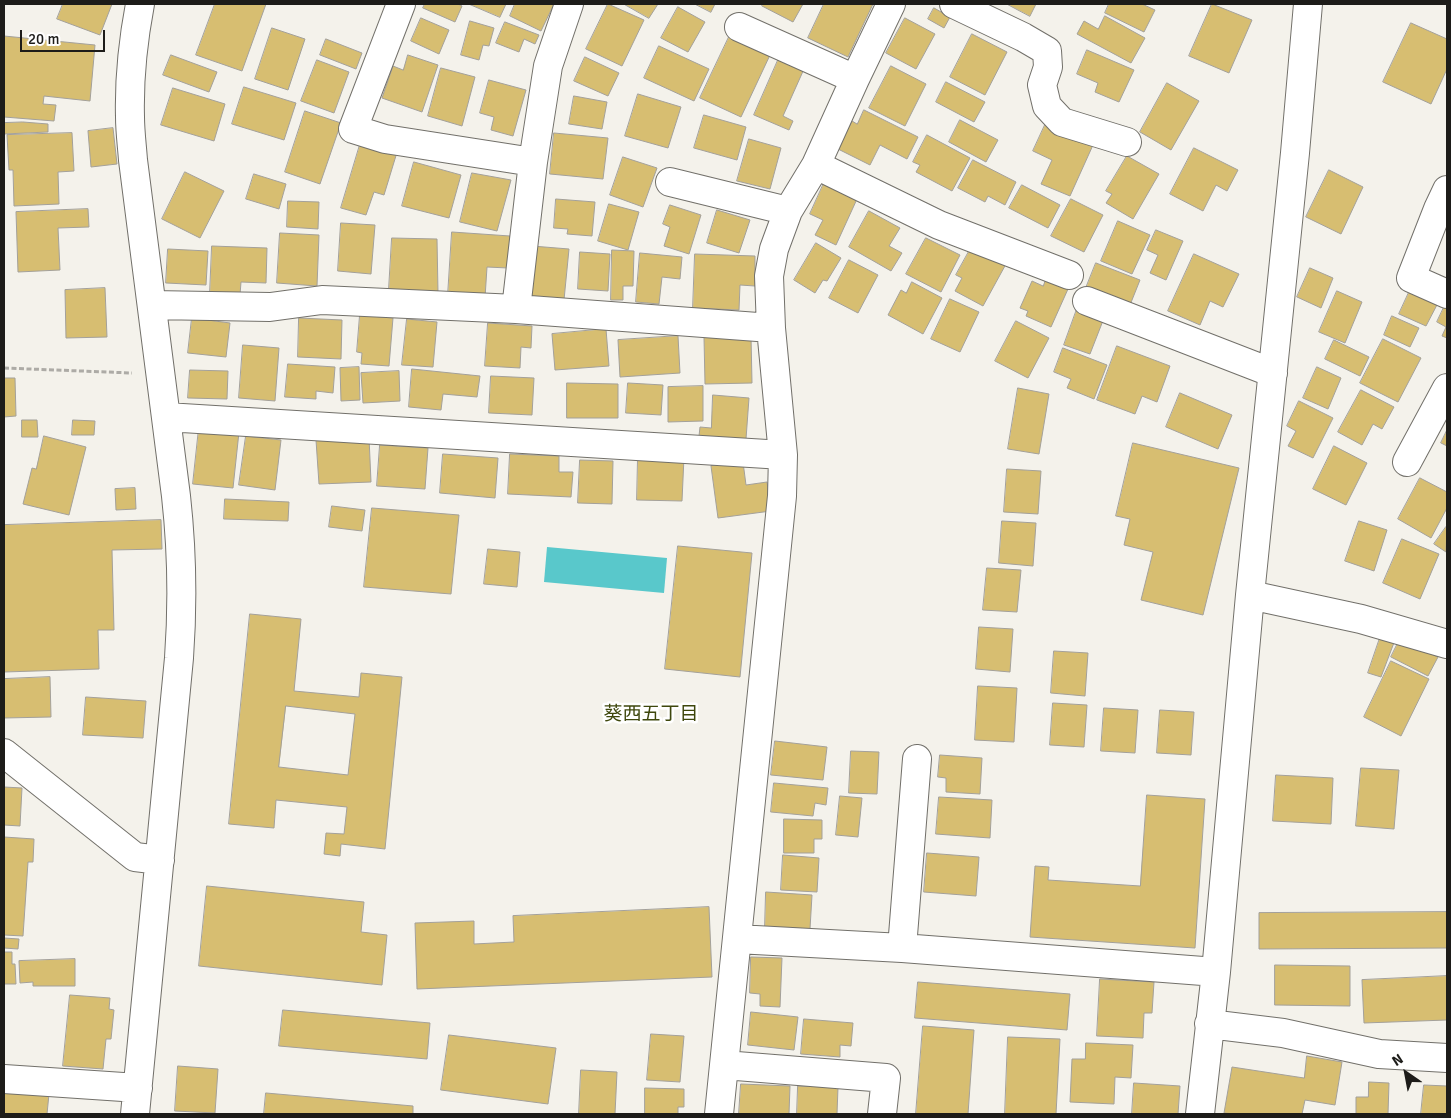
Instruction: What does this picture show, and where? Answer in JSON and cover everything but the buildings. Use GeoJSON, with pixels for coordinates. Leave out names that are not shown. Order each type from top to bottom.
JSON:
{"type":"FeatureCollection","features":[{"type":"Feature","properties":{"kind":"street"},"geometry":{"type":"LineString","coordinates":[[135,1114],[182,617],[180,536],[132,160],[130,75],[140,4]]}},
{"type":"Feature","properties":{"kind":"street"},"geometry":{"type":"LineString","coordinates":[[401,4],[353,129],[385,139],[533,162]]}},
{"type":"Feature","properties":{"kind":"street"},"geometry":{"type":"LineString","coordinates":[[516,309],[533,162],[548,66],[569,4]]}},
{"type":"Feature","properties":{"kind":"street"},"geometry":{"type":"LineString","coordinates":[[719,1114],[782,496],[783,455],[771,328],[769,276],[774,249],[788,211],[816,165],[891,4]]}},
{"type":"Feature","properties":{"kind":"street"},"geometry":{"type":"LineString","coordinates":[[954,4],[1023,37],[1047,51],[1048,67],[1042,85],[1047,106],[1062,122],[1127,142]]}},
{"type":"Feature","properties":{"kind":"street"},"geometry":{"type":"LineString","coordinates":[[1200,1114],[1216,972],[1250,595],[1294,163],[1308,4]]}},
{"type":"Feature","properties":{"kind":"street"},"geometry":{"type":"LineString","coordinates":[[739,27],[855,79]]}},
{"type":"Feature","properties":{"kind":"street"},"geometry":{"type":"LineString","coordinates":[[816,165],[939,225],[1069,274]]}},
{"type":"Feature","properties":{"kind":"street"},"geometry":{"type":"LineString","coordinates":[[670,182],[788,211]]}},
{"type":"Feature","properties":{"kind":"street"},"geometry":{"type":"LineString","coordinates":[[1447,190],[1411,278],[1447,294]]}},
{"type":"Feature","properties":{"kind":"street"},"geometry":{"type":"LineString","coordinates":[[152,305],[270,307],[322,300],[516,309],[771,328]]}},
{"type":"Feature","properties":{"kind":"street"},"geometry":{"type":"LineString","coordinates":[[1087,301],[1273,374]]}},
{"type":"Feature","properties":{"kind":"street"},"geometry":{"type":"LineString","coordinates":[[1407,462],[1447,388]]}},
{"type":"Feature","properties":{"kind":"street"},"geometry":{"type":"LineString","coordinates":[[166,417],[783,455]]}},
{"type":"Feature","properties":{"kind":"street"},"geometry":{"type":"LineString","coordinates":[[1250,595],[1361,618],[1447,644]]}},
{"type":"Feature","properties":{"kind":"street"},"geometry":{"type":"LineString","coordinates":[[4,753],[135,857],[160,860]]}},
{"type":"Feature","properties":{"kind":"street"},"geometry":{"type":"LineString","coordinates":[[902,948],[917,759]]}},
{"type":"Feature","properties":{"kind":"street"},"geometry":{"type":"LineString","coordinates":[[737,939],[902,948],[1216,972]]}},
{"type":"Feature","properties":{"kind":"street"},"geometry":{"type":"LineString","coordinates":[[1209,1024],[1283,1033],[1379,1054],[1447,1058]]}},
{"type":"Feature","properties":{"kind":"street"},"geometry":{"type":"LineString","coordinates":[[724,1065],[886,1078],[882,1114]]}},
{"type":"Feature","properties":{"kind":"street"},"geometry":{"type":"LineString","coordinates":[[4,1079],[138,1088]]}},
{"type":"Feature","properties":{"kind":"path"},"geometry":{"type":"LineString","coordinates":[[4,368],[138,374]]}},
{"type":"Feature","properties":{"kind":"water"},"geometry":{"type":"Polygon","coordinates":[[[547,547],[667,558],[664,593],[544,582],[547,547]]]}},
{"type":"Feature","properties":{"kind":"district","name":"葵西五丁目"},"geometry":{"type":"Point","coordinates":[651,715]}}]}
